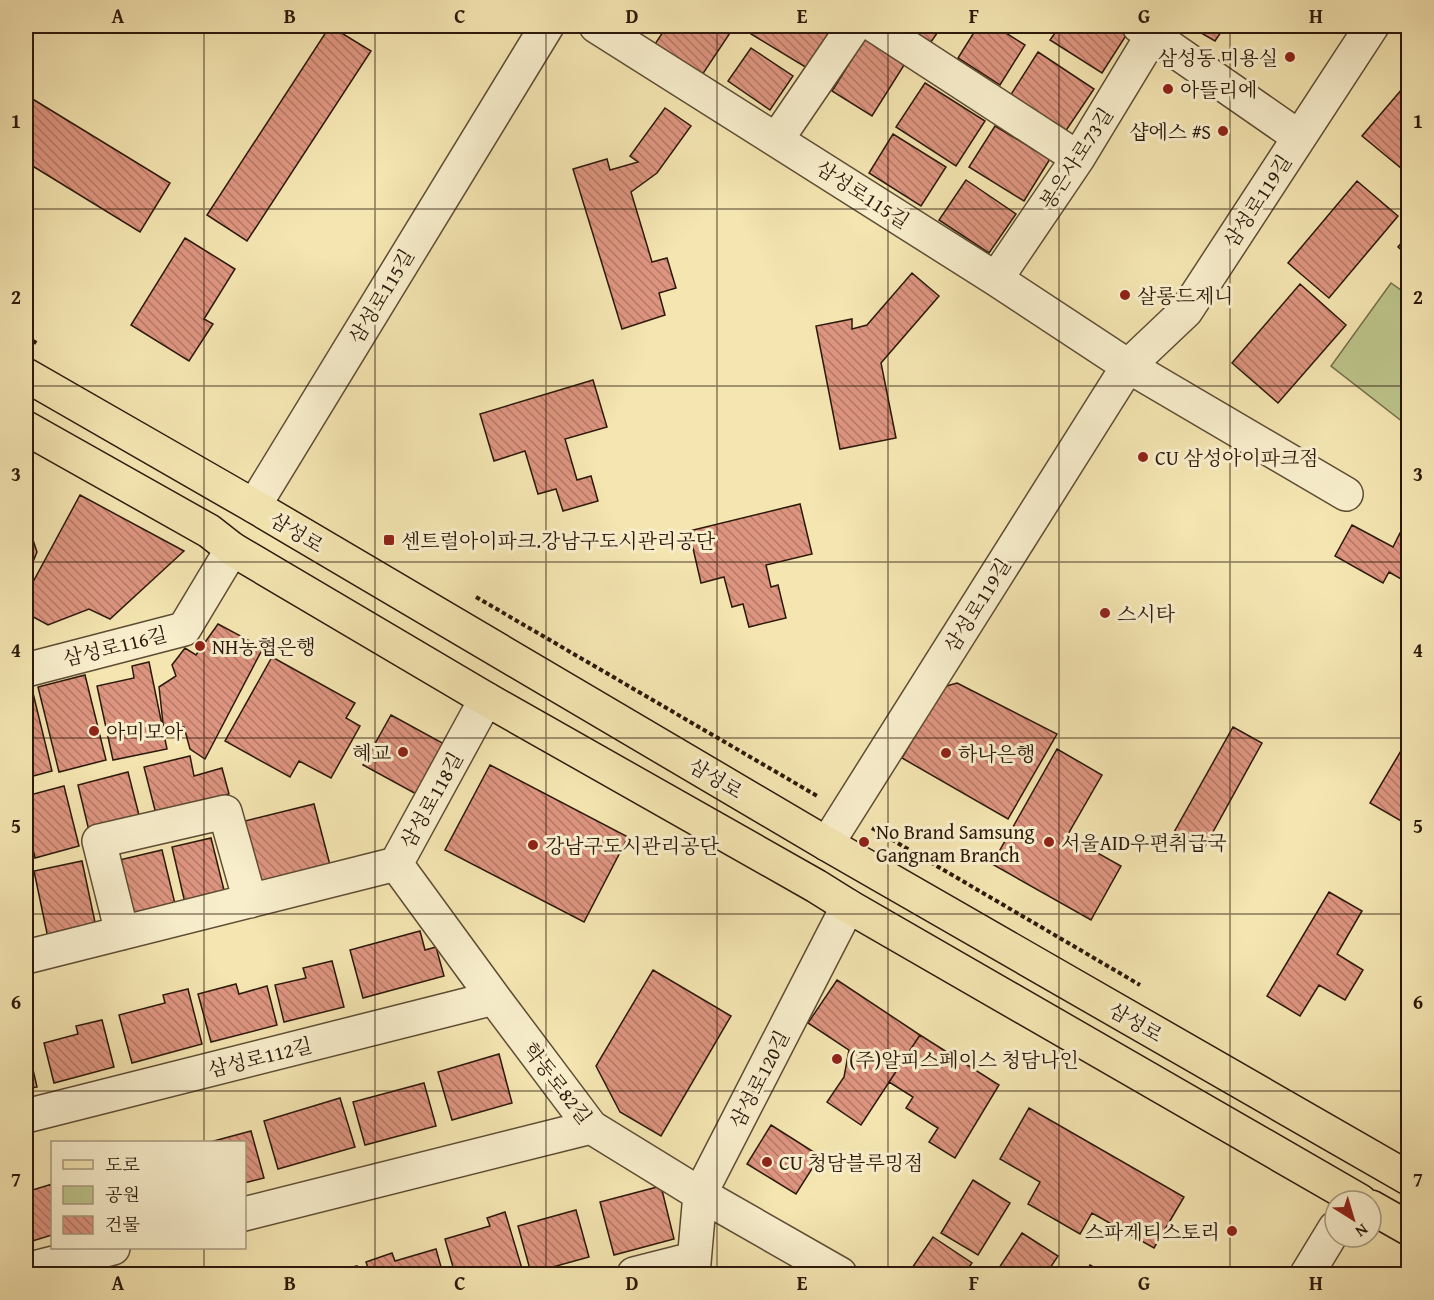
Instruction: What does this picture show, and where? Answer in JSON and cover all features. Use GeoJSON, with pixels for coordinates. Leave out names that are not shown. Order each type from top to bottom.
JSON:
{"type":"FeatureCollection","features":[{"type":"Feature","properties":{"kind":"main road","name":"삼성로"},"geometry":{"type":"LineString","coordinates":[[26,375],[254,506],[827,844],[1408,1178]]}},
{"type":"Feature","properties":{"kind":"main road"},"geometry":{"type":"LineString","coordinates":[[26,428],[208,531],[232,549],[486,699],[816,886],[1337,1189]]}},
{"type":"Feature","properties":{"kind":"main road"},"geometry":{"type":"LineString","coordinates":[[1383,1215],[1408,1228]]}},
{"type":"Feature","properties":{"kind":"street","name":"삼성로115길"},"geometry":{"type":"LineString","coordinates":[[254,506],[547,26]]}},
{"type":"Feature","properties":{"kind":"street","name":"삼성로115길"},"geometry":{"type":"LineString","coordinates":[[596,26],[777,139],[1128,366]]}},
{"type":"Feature","properties":{"kind":"street"},"geometry":{"type":"LineString","coordinates":[[777,139],[854,26]]}},
{"type":"Feature","properties":{"kind":"street"},"geometry":{"type":"LineString","coordinates":[[875,26],[1078,158]]}},
{"type":"Feature","properties":{"kind":"street","name":"삼성로119길"},"geometry":{"type":"LineString","coordinates":[[827,844],[1128,366],[1186,311],[1372,26]]}},
{"type":"Feature","properties":{"kind":"street","name":"봉은사로73길"},"geometry":{"type":"LineString","coordinates":[[996,279],[1078,158],[1150,28],[1299,137]]}},
{"type":"Feature","properties":{"kind":"street"},"geometry":{"type":"LineString","coordinates":[[1128,366],[1346,494]]}},
{"type":"Feature","properties":{"kind":"street","name":"삼성로116길"},"geometry":{"type":"LineString","coordinates":[[26,669],[184,628],[232,549]]}},
{"type":"Feature","properties":{"kind":"street","name":"삼성로118길"},"geometry":{"type":"LineString","coordinates":[[26,957],[396,864],[486,699]]}},
{"type":"Feature","properties":{"kind":"street"},"geometry":{"type":"LineString","coordinates":[[122,933],[99,841],[225,812],[250,901]]}},
{"type":"Feature","properties":{"kind":"street","name":"학동로82길"},"geometry":{"type":"LineString","coordinates":[[396,864],[591,1127],[700,1194],[840,1275]]}},
{"type":"Feature","properties":{"kind":"street","name":"삼성로120길"},"geometry":{"type":"LineString","coordinates":[[634,1275],[693,1267],[700,1194],[848,906]]}},
{"type":"Feature","properties":{"kind":"street","name":"삼성로112길"},"geometry":{"type":"LineString","coordinates":[[26,1116],[494,998]]}},
{"type":"Feature","properties":{"kind":"street"},"geometry":{"type":"LineString","coordinates":[[246,1213],[591,1127]]}},
{"type":"Feature","properties":{"kind":"street"},"geometry":{"type":"LineString","coordinates":[[1307,1275],[1323,1248]]}},
{"type":"Feature","properties":{"kind":"street"},"geometry":{"type":"LineString","coordinates":[[26,1270],[109,1249]]}},
{"type":"Feature","properties":{"kind":"path"},"geometry":{"type":"LineString","coordinates":[[26,337],[46,349]]}},
{"type":"Feature","properties":{"kind":"path"},"geometry":{"type":"LineString","coordinates":[[475,597],[1143,986]]}},
{"type":"Feature","properties":{"kind":"green space"},"geometry":{"type":"Polygon","coordinates":[[[1391,283],[1408,295],[1408,426],[1331,366],[1391,283]]]}},
{"type":"Feature","properties":{"kind":"building"},"geometry":{"type":"Polygon","coordinates":[[[330,26],[371,51],[247,241],[207,215],[330,26]]]}},
{"type":"Feature","properties":{"kind":"building"},"geometry":{"type":"Polygon","coordinates":[[[667,26],[718,26],[730,33],[702,75],[655,44],[667,26]]]}},
{"type":"Feature","properties":{"kind":"building"},"geometry":{"type":"Polygon","coordinates":[[[756,26],[833,26],[807,68],[751,34],[756,26]]]}},
{"type":"Feature","properties":{"kind":"building"},"geometry":{"type":"Polygon","coordinates":[[[904,26],[942,26],[931,42],[904,26]]]}},
{"type":"Feature","properties":{"kind":"building"},"geometry":{"type":"Polygon","coordinates":[[[978,26],[995,26],[1025,45],[1000,85],[958,58],[978,26]]]}},
{"type":"Feature","properties":{"kind":"building"},"geometry":{"type":"Polygon","coordinates":[[[1060,26],[1114,26],[1127,34],[1102,73],[1050,40],[1060,26]]]}},
{"type":"Feature","properties":{"kind":"building"},"geometry":{"type":"Polygon","coordinates":[[[1189,26],[1225,26],[1215,41],[1189,26]]]}},
{"type":"Feature","properties":{"kind":"building"},"geometry":{"type":"Polygon","coordinates":[[[866,37],[906,62],[872,116],[832,91],[866,37]]]}},
{"type":"Feature","properties":{"kind":"building"},"geometry":{"type":"Polygon","coordinates":[[[751,48],[793,76],[770,110],[728,81],[751,48]]]}},
{"type":"Feature","properties":{"kind":"building"},"geometry":{"type":"Polygon","coordinates":[[[1038,52],[1094,89],[1065,132],[1010,96],[1038,52]]]}},
{"type":"Feature","properties":{"kind":"building"},"geometry":{"type":"Polygon","coordinates":[[[1408,82],[1408,174],[1362,136],[1408,82]]]}},
{"type":"Feature","properties":{"kind":"building"},"geometry":{"type":"Polygon","coordinates":[[[925,83],[985,121],[956,166],[896,127],[925,83]]]}},
{"type":"Feature","properties":{"kind":"building"},"geometry":{"type":"Polygon","coordinates":[[[26,95],[170,183],[140,232],[26,162],[26,95]]]}},
{"type":"Feature","properties":{"kind":"building"},"geometry":{"type":"Polygon","coordinates":[[[665,108],[691,126],[657,173],[631,192],[652,262],[667,258],[676,288],[659,293],[665,315],[622,329],[573,169],[607,159],[610,170],[638,162],[630,156],[665,108]]]}},
{"type":"Feature","properties":{"kind":"building"},"geometry":{"type":"Polygon","coordinates":[[[995,126],[1050,159],[1024,201],[969,167],[995,126]]]}},
{"type":"Feature","properties":{"kind":"building"},"geometry":{"type":"Polygon","coordinates":[[[893,134],[946,167],[921,206],[869,173],[893,134]]]}},
{"type":"Feature","properties":{"kind":"building"},"geometry":{"type":"Polygon","coordinates":[[[966,180],[1016,214],[989,253],[939,220],[966,180]]]}},
{"type":"Feature","properties":{"kind":"building"},"geometry":{"type":"Polygon","coordinates":[[[1357,181],[1398,216],[1329,298],[1288,263],[1357,181]]]}},
{"type":"Feature","properties":{"kind":"building"},"geometry":{"type":"Polygon","coordinates":[[[1408,235],[1408,256],[1398,247],[1408,235]]]}},
{"type":"Feature","properties":{"kind":"building"},"geometry":{"type":"Polygon","coordinates":[[[185,238],[235,269],[204,319],[213,324],[189,361],[131,325],[185,238]]]}},
{"type":"Feature","properties":{"kind":"building"},"geometry":{"type":"Polygon","coordinates":[[[912,273],[939,296],[881,363],[896,438],[840,449],[816,326],[852,319],[852,329],[867,325],[912,273]]]}},
{"type":"Feature","properties":{"kind":"building"},"geometry":{"type":"Polygon","coordinates":[[[1300,284],[1346,325],[1278,403],[1232,363],[1300,284]]]}},
{"type":"Feature","properties":{"kind":"building"},"geometry":{"type":"Polygon","coordinates":[[[593,380],[607,427],[565,439],[577,480],[591,476],[598,501],[563,511],[556,489],[538,494],[525,451],[494,461],[480,414],[593,380]]]}},
{"type":"Feature","properties":{"kind":"building"},"geometry":{"type":"Polygon","coordinates":[[[80,495],[184,551],[110,619],[89,609],[48,625],[26,613],[26,595],[80,495]]]}},
{"type":"Feature","properties":{"kind":"building"},"geometry":{"type":"Polygon","coordinates":[[[800,504],[812,554],[766,565],[771,587],[778,585],[786,618],[749,627],[743,604],[732,607],[724,577],[701,583],[689,531],[800,504]]]}},
{"type":"Feature","properties":{"kind":"building"},"geometry":{"type":"Polygon","coordinates":[[[1352,525],[1393,547],[1400,533],[1408,537],[1408,583],[1389,572],[1383,583],[1335,556],[1352,525]]]}},
{"type":"Feature","properties":{"kind":"building"},"geometry":{"type":"Polygon","coordinates":[[[26,528],[30,531],[37,552],[26,579],[26,528]]]}},
{"type":"Feature","properties":{"kind":"building"},"geometry":{"type":"Polygon","coordinates":[[[218,624],[263,648],[205,759],[190,749],[184,727],[164,732],[159,687],[176,676],[172,665],[185,648],[196,655],[218,624]]]}},
{"type":"Feature","properties":{"kind":"building"},"geometry":{"type":"Polygon","coordinates":[[[272,657],[355,703],[346,718],[360,726],[331,778],[299,761],[290,777],[225,741],[272,657]]]}},
{"type":"Feature","properties":{"kind":"building"},"geometry":{"type":"Polygon","coordinates":[[[149,662],[167,749],[113,760],[97,686],[134,678],[132,666],[149,662]]]}},
{"type":"Feature","properties":{"kind":"building"},"geometry":{"type":"Polygon","coordinates":[[[85,675],[106,760],[59,772],[38,687],[85,675]]]}},
{"type":"Feature","properties":{"kind":"building"},"geometry":{"type":"Polygon","coordinates":[[[957,683],[1057,734],[1008,819],[902,758],[943,687],[957,683]]]}},
{"type":"Feature","properties":{"kind":"building"},"geometry":{"type":"Polygon","coordinates":[[[32,689],[52,771],[26,778],[26,690],[32,689]]]}},
{"type":"Feature","properties":{"kind":"building"},"geometry":{"type":"Polygon","coordinates":[[[391,715],[446,745],[418,795],[363,765],[391,715]]]}},
{"type":"Feature","properties":{"kind":"building"},"geometry":{"type":"Polygon","coordinates":[[[1233,727],[1262,743],[1203,850],[1173,834],[1233,727]]]}},
{"type":"Feature","properties":{"kind":"building"},"geometry":{"type":"Polygon","coordinates":[[[1408,739],[1408,825],[1370,803],[1408,739]]]}},
{"type":"Feature","properties":{"kind":"building"},"geometry":{"type":"Polygon","coordinates":[[[1057,749],[1102,775],[1067,836],[1121,866],[1091,920],[992,864],[1057,749]]]}},
{"type":"Feature","properties":{"kind":"building"},"geometry":{"type":"Polygon","coordinates":[[[190,756],[194,776],[222,768],[229,794],[156,814],[144,767],[190,756]]]}},
{"type":"Feature","properties":{"kind":"building"},"geometry":{"type":"Polygon","coordinates":[[[490,765],[628,837],[584,922],[445,850],[490,765]]]}},
{"type":"Feature","properties":{"kind":"building"},"geometry":{"type":"Polygon","coordinates":[[[128,772],[141,823],[90,835],[78,785],[128,772]]]}},
{"type":"Feature","properties":{"kind":"building"},"geometry":{"type":"Polygon","coordinates":[[[64,786],[79,846],[35,858],[26,821],[26,796],[64,786]]]}},
{"type":"Feature","properties":{"kind":"building"},"geometry":{"type":"Polygon","coordinates":[[[314,804],[330,865],[257,884],[241,822],[314,804]]]}},
{"type":"Feature","properties":{"kind":"building"},"geometry":{"type":"Polygon","coordinates":[[[211,838],[225,894],[185,903],[172,847],[211,838]]]}},
{"type":"Feature","properties":{"kind":"building"},"geometry":{"type":"Polygon","coordinates":[[[162,850],[176,908],[129,920],[115,861],[162,850]]]}},
{"type":"Feature","properties":{"kind":"building"},"geometry":{"type":"Polygon","coordinates":[[[82,861],[96,927],[48,938],[34,871],[82,861]]]}},
{"type":"Feature","properties":{"kind":"building"},"geometry":{"type":"Polygon","coordinates":[[[1329,892],[1362,911],[1337,954],[1363,970],[1345,1000],[1319,985],[1300,1016],[1267,996],[1329,892]]]}},
{"type":"Feature","properties":{"kind":"building"},"geometry":{"type":"Polygon","coordinates":[[[420,931],[425,950],[436,947],[444,976],[363,998],[350,950],[420,931]]]}},
{"type":"Feature","properties":{"kind":"building"},"geometry":{"type":"Polygon","coordinates":[[[332,961],[344,1007],[284,1022],[275,985],[306,978],[303,968],[332,961]]]}},
{"type":"Feature","properties":{"kind":"building"},"geometry":{"type":"Polygon","coordinates":[[[653,970],[731,1016],[661,1136],[620,1112],[596,1066],[653,970]]]}},
{"type":"Feature","properties":{"kind":"building"},"geometry":{"type":"Polygon","coordinates":[[[837,980],[920,1035],[861,1125],[827,1102],[844,1077],[849,1050],[808,1023],[837,980]]]}},
{"type":"Feature","properties":{"kind":"building"},"geometry":{"type":"Polygon","coordinates":[[[236,984],[239,994],[267,986],[277,1025],[211,1042],[198,994],[236,984]]]}},
{"type":"Feature","properties":{"kind":"building"},"geometry":{"type":"Polygon","coordinates":[[[188,989],[202,1044],[132,1063],[119,1015],[165,1003],[163,995],[188,989]]]}},
{"type":"Feature","properties":{"kind":"building"},"geometry":{"type":"Polygon","coordinates":[[[102,1020],[114,1067],[54,1083],[44,1043],[78,1034],[76,1026],[102,1020]]]}},
{"type":"Feature","properties":{"kind":"building"},"geometry":{"type":"Polygon","coordinates":[[[920,1035],[999,1085],[955,1158],[929,1142],[938,1128],[906,1108],[913,1097],[889,1082],[920,1035]]]}},
{"type":"Feature","properties":{"kind":"building"},"geometry":{"type":"Polygon","coordinates":[[[26,1048],[28,1048],[37,1087],[26,1089],[26,1048]]]}},
{"type":"Feature","properties":{"kind":"building"},"geometry":{"type":"Polygon","coordinates":[[[499,1054],[512,1103],[452,1120],[438,1072],[499,1054]]]}},
{"type":"Feature","properties":{"kind":"building"},"geometry":{"type":"Polygon","coordinates":[[[424,1083],[436,1126],[365,1145],[353,1102],[424,1083]]]}},
{"type":"Feature","properties":{"kind":"building"},"geometry":{"type":"Polygon","coordinates":[[[340,1098],[355,1147],[278,1169],[264,1121],[340,1098]]]}},
{"type":"Feature","properties":{"kind":"building"},"geometry":{"type":"Polygon","coordinates":[[[1029,1108],[1184,1197],[1154,1248],[1092,1213],[1080,1234],[1028,1204],[1040,1182],[1000,1159],[1029,1108]]]}},
{"type":"Feature","properties":{"kind":"building"},"geometry":{"type":"Polygon","coordinates":[[[771,1125],[820,1156],[796,1194],[747,1164],[771,1125]]]}},
{"type":"Feature","properties":{"kind":"building"},"geometry":{"type":"Polygon","coordinates":[[[251,1131],[264,1178],[246,1182],[246,1141],[214,1141],[251,1131]]]}},
{"type":"Feature","properties":{"kind":"building"},"geometry":{"type":"Polygon","coordinates":[[[973,1180],[1010,1203],[978,1255],[941,1233],[973,1180]]]}},
{"type":"Feature","properties":{"kind":"building"},"geometry":{"type":"Polygon","coordinates":[[[51,1184],[51,1235],[26,1243],[26,1192],[51,1184]]]}},
{"type":"Feature","properties":{"kind":"building"},"geometry":{"type":"Polygon","coordinates":[[[661,1186],[674,1239],[614,1255],[600,1202],[661,1186]]]}},
{"type":"Feature","properties":{"kind":"building"},"geometry":{"type":"Polygon","coordinates":[[[576,1210],[589,1257],[531,1273],[518,1226],[576,1210]]]}},
{"type":"Feature","properties":{"kind":"building"},"geometry":{"type":"Polygon","coordinates":[[[505,1212],[523,1272],[455,1274],[445,1239],[490,1226],[487,1218],[505,1212]]]}},
{"type":"Feature","properties":{"kind":"building"},"geometry":{"type":"Polygon","coordinates":[[[1022,1233],[1058,1256],[1046,1274],[995,1274],[1022,1233]]]}},
{"type":"Feature","properties":{"kind":"building"},"geometry":{"type":"Polygon","coordinates":[[[933,1237],[972,1263],[964,1274],[908,1274],[933,1237]]]}},
{"type":"Feature","properties":{"kind":"building"},"geometry":{"type":"Polygon","coordinates":[[[436,1249],[443,1274],[370,1274],[366,1262],[392,1253],[395,1261],[436,1249]]]}},
{"type":"Feature","properties":{"kind":"building"},"geometry":{"type":"Polygon","coordinates":[[[1090,1265],[1105,1274],[1085,1274],[1090,1265]]]}},
{"type":"Feature","properties":{"kind":"building"},"geometry":{"type":"Polygon","coordinates":[[[357,1266],[359,1274],[324,1274],[357,1266]]]}},
{"type":"Feature","properties":{"kind":"building"},"geometry":{"type":"Polygon","coordinates":[[[1344,1269],[1355,1274],[1341,1274],[1344,1269]]]}},
{"type":"Feature","properties":{"kind":"place","name":"삼성동 미용실"},"geometry":{"type":"Point","coordinates":[1290,57]}},
{"type":"Feature","properties":{"kind":"place","name":"아뜰리에"},"geometry":{"type":"Point","coordinates":[1168,89]}},
{"type":"Feature","properties":{"kind":"place","name":"샵에스 #S"},"geometry":{"type":"Point","coordinates":[1223,131]}},
{"type":"Feature","properties":{"kind":"place","name":"살롱드제니"},"geometry":{"type":"Point","coordinates":[1125,295]}},
{"type":"Feature","properties":{"kind":"place","name":"CU 삼성아이파크점"},"geometry":{"type":"Point","coordinates":[1143,457]}},
{"type":"Feature","properties":{"kind":"place","name":"센트럴아이파크.강남구도시관리공단"},"geometry":{"type":"Point","coordinates":[389,540]}},
{"type":"Feature","properties":{"kind":"place","name":"스시타"},"geometry":{"type":"Point","coordinates":[1105,613]}},
{"type":"Feature","properties":{"kind":"place","name":"NH농협은행"},"geometry":{"type":"Point","coordinates":[200,646]}},
{"type":"Feature","properties":{"kind":"place","name":"아미모아"},"geometry":{"type":"Point","coordinates":[94,731]}},
{"type":"Feature","properties":{"kind":"place","name":"혜교"},"geometry":{"type":"Point","coordinates":[403,752]}},
{"type":"Feature","properties":{"kind":"place","name":"하나은행"},"geometry":{"type":"Point","coordinates":[946,753]}},
{"type":"Feature","properties":{"kind":"place","name":"No Brand Samsung Gangnam Branch"},"geometry":{"type":"Point","coordinates":[864,842]}},
{"type":"Feature","properties":{"kind":"place","name":"서울AID우편취급국"},"geometry":{"type":"Point","coordinates":[1049,842]}},
{"type":"Feature","properties":{"kind":"place","name":"강남구도시관리공단"},"geometry":{"type":"Point","coordinates":[533,845]}},
{"type":"Feature","properties":{"kind":"place","name":"(주)알피스페이스 청담나인"},"geometry":{"type":"Point","coordinates":[837,1059]}},
{"type":"Feature","properties":{"kind":"place","name":"CU 청담블루밍점"},"geometry":{"type":"Point","coordinates":[767,1162]}},
{"type":"Feature","properties":{"kind":"place","name":"스파게티스토리"},"geometry":{"type":"Point","coordinates":[1232,1231]}}]}
